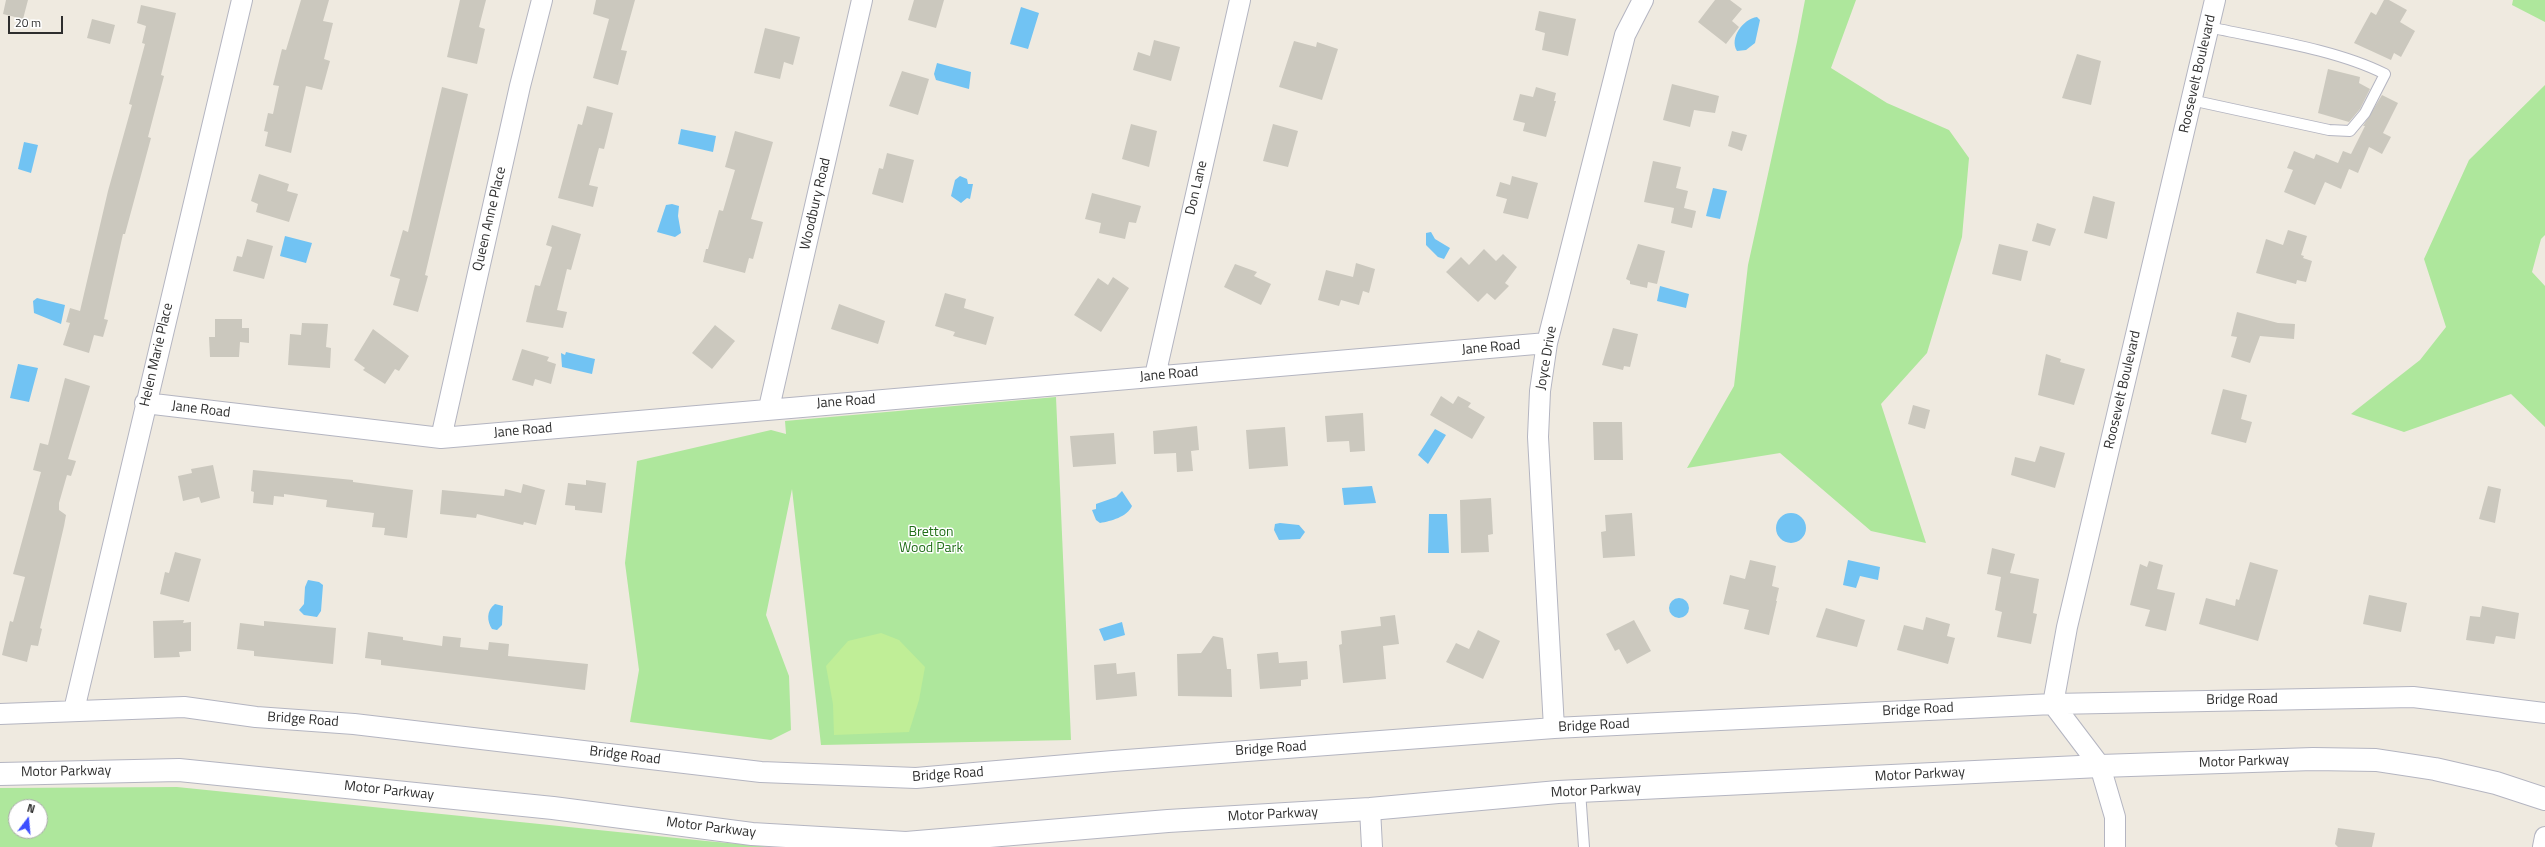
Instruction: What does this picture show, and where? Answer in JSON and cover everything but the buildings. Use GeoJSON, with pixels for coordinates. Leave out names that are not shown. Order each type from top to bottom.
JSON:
{"type":"FeatureCollection","features":[{"type":"Feature","properties":{"kind":"main road","name":"Motor Parkway"},"geometry":{"type":"LineString","coordinates":[[0,774],[178,770],[553,808],[752,834],[943,844],[1168,821],[1370,809],[1580,792],[2100,766],[2376,760],[2488,781],[2545,799]]}},
{"type":"Feature","properties":{"kind":"street","name":"Helen Marie Place"},"geometry":{"type":"LineString","coordinates":[[74,710],[145,403],[242,0]]}},
{"type":"Feature","properties":{"kind":"street","name":"Queen Anne Place"},"geometry":{"type":"LineString","coordinates":[[441,438],[520,86],[542,0]]}},
{"type":"Feature","properties":{"kind":"street","name":"Woodbury Road"},"geometry":{"type":"LineString","coordinates":[[769,408],[862,0]]}},
{"type":"Feature","properties":{"kind":"street","name":"Don Lane"},"geometry":{"type":"LineString","coordinates":[[1154,376],[1240,0]]}},
{"type":"Feature","properties":{"kind":"street","name":"Joyce Drive"},"geometry":{"type":"LineString","coordinates":[[1554,728],[1538,437],[1540,391],[1547,343],[1625,35],[1643,0]]}},
{"type":"Feature","properties":{"kind":"street","name":"Roosevelt Boulevard"},"geometry":{"type":"LineString","coordinates":[[2053,704],[2067,627],[2215,0]]}},
{"type":"Feature","properties":{"kind":"street","name":"Jane Road"},"geometry":{"type":"LineString","coordinates":[[145,403],[441,438],[769,408],[1547,343]]}},
{"type":"Feature","properties":{"kind":"street","name":"Bridge Road"},"geometry":{"type":"LineString","coordinates":[[0,714],[74,710],[184,708],[256,717],[354,724],[761,772],[916,778],[1114,761],[1554,728],[2053,704],[2413,697],[2545,713]]}},
{"type":"Feature","properties":{"kind":"street"},"geometry":{"type":"LineString","coordinates":[[2053,704],[2100,766],[2115,817],[2115,847]]}},
{"type":"Feature","properties":{"kind":"street"},"geometry":{"type":"LineString","coordinates":[[1370,809],[1372,847]]}},
{"type":"Feature","properties":{"kind":"street"},"geometry":{"type":"LineString","coordinates":[[2543,847],[2545,837]]}},
{"type":"Feature","properties":{"kind":"lane"},"geometry":{"type":"LineString","coordinates":[[2192,100],[2329,130],[2350,131],[2365,113],[2385,74],[2371,67],[2312,50],[2208,28]]}},
{"type":"Feature","properties":{"kind":"lane"},"geometry":{"type":"LineString","coordinates":[[1580,792],[1584,847]]}},
{"type":"Feature","properties":{"kind":"green space"},"geometry":{"type":"Polygon","coordinates":[[[1805,0],[1856,0],[1831,68],[1887,103],[1949,130],[1969,158],[1962,237],[1927,353],[1881,404],[1926,543],[1871,531],[1780,453],[1687,468],[1734,386],[1748,265],[1805,0]]]}},
{"type":"Feature","properties":{"kind":"green space"},"geometry":{"type":"Polygon","coordinates":[[[2513,0],[2545,0],[2545,22],[2512,5],[2513,0]]]}},
{"type":"Feature","properties":{"kind":"green space"},"geometry":{"type":"Polygon","coordinates":[[[2545,85],[2545,235],[2541,239],[2532,272],[2545,286],[2545,427],[2511,394],[2404,432],[2351,414],[2420,360],[2446,327],[2424,259],[2469,160],[2545,85]]]}},
{"type":"Feature","properties":{"kind":"green space","name":"Bretton Wood Park"},"geometry":{"type":"Polygon","coordinates":[[[1056,397],[1071,740],[821,745],[792,489],[766,615],[789,676],[791,730],[771,740],[630,722],[639,670],[625,563],[637,461],[771,430],[786,434],[785,421],[1056,397]]]}},
{"type":"Feature","properties":{"kind":"green space"},"geometry":{"type":"Polygon","coordinates":[[[881,633],[899,640],[925,667],[919,700],[909,732],[834,735],[833,704],[826,666],[848,641],[881,633]]]}},
{"type":"Feature","properties":{"kind":"green space"},"geometry":{"type":"Polygon","coordinates":[[[177,787],[772,847],[0,847],[0,788],[177,787]]]}},
{"type":"Feature","properties":{"kind":"water"},"geometry":{"type":"Polygon","coordinates":[[[1021,7],[1039,13],[1028,49],[1010,44],[1021,7]]]}},
{"type":"Feature","properties":{"kind":"water"},"geometry":{"type":"Polygon","coordinates":[[[1757,17],[1760,20],[1755,43],[1746,50],[1737,51],[1735,46],[1736,35],[1742,25],[1757,17]]]}},
{"type":"Feature","properties":{"kind":"water"},"geometry":{"type":"Polygon","coordinates":[[[937,63],[971,72],[969,89],[936,80],[934,74],[937,63]]]}},
{"type":"Feature","properties":{"kind":"water"},"geometry":{"type":"Polygon","coordinates":[[[681,129],[716,136],[713,152],[678,144],[681,129]]]}},
{"type":"Feature","properties":{"kind":"water"},"geometry":{"type":"Polygon","coordinates":[[[24,142],[38,145],[31,173],[18,169],[24,142]]]}},
{"type":"Feature","properties":{"kind":"water"},"geometry":{"type":"Polygon","coordinates":[[[960,176],[967,179],[968,184],[973,184],[970,199],[967,198],[961,203],[951,196],[955,180],[960,176]]]}},
{"type":"Feature","properties":{"kind":"water"},"geometry":{"type":"Polygon","coordinates":[[[1713,188],[1727,191],[1720,219],[1706,216],[1713,188]]]}},
{"type":"Feature","properties":{"kind":"water"},"geometry":{"type":"Polygon","coordinates":[[[672,204],[679,206],[678,216],[681,233],[675,237],[657,232],[666,205],[672,204]]]}},
{"type":"Feature","properties":{"kind":"water"},"geometry":{"type":"Polygon","coordinates":[[[1431,232],[1435,239],[1450,248],[1444,259],[1438,257],[1426,245],[1426,233],[1431,232]]]}},
{"type":"Feature","properties":{"kind":"water"},"geometry":{"type":"Polygon","coordinates":[[[285,236],[312,243],[306,263],[280,256],[285,236]]]}},
{"type":"Feature","properties":{"kind":"water"},"geometry":{"type":"Polygon","coordinates":[[[1660,286],[1689,294],[1686,308],[1657,301],[1660,286]]]}},
{"type":"Feature","properties":{"kind":"water"},"geometry":{"type":"Polygon","coordinates":[[[37,298],[65,305],[61,324],[34,313],[33,301],[37,298]]]}},
{"type":"Feature","properties":{"kind":"water"},"geometry":{"type":"Polygon","coordinates":[[[566,352],[595,359],[592,374],[562,367],[561,353],[565,355],[566,352]]]}},
{"type":"Feature","properties":{"kind":"water"},"geometry":{"type":"Polygon","coordinates":[[[18,364],[38,368],[29,402],[10,398],[18,364]]]}},
{"type":"Feature","properties":{"kind":"water"},"geometry":{"type":"Polygon","coordinates":[[[1435,429],[1446,435],[1428,464],[1418,455],[1435,429]]]}},
{"type":"Feature","properties":{"kind":"water"},"geometry":{"type":"Polygon","coordinates":[[[1372,486],[1376,503],[1344,505],[1342,488],[1372,486]]]}},
{"type":"Feature","properties":{"kind":"water"},"geometry":{"type":"Polygon","coordinates":[[[1122,491],[1132,506],[1130,510],[1123,516],[1114,520],[1100,523],[1096,520],[1092,510],[1096,509],[1096,504],[1116,497],[1122,491]]]}},
{"type":"Feature","properties":{"kind":"water"},"geometry":{"type":"Polygon","coordinates":[[[1791,513],[1802,517],[1806,528],[1802,539],[1791,543],[1780,539],[1776,528],[1780,517],[1791,513]]]}},
{"type":"Feature","properties":{"kind":"water"},"geometry":{"type":"Polygon","coordinates":[[[1429,514],[1447,514],[1449,553],[1428,553],[1429,514]]]}},
{"type":"Feature","properties":{"kind":"water"},"geometry":{"type":"Polygon","coordinates":[[[1280,523],[1299,525],[1305,532],[1300,539],[1279,540],[1274,530],[1275,524],[1280,523]]]}},
{"type":"Feature","properties":{"kind":"water"},"geometry":{"type":"Polygon","coordinates":[[[1848,560],[1880,567],[1878,580],[1860,576],[1856,588],[1843,585],[1848,560]]]}},
{"type":"Feature","properties":{"kind":"water"},"geometry":{"type":"Polygon","coordinates":[[[308,580],[319,582],[323,585],[321,611],[317,617],[304,615],[299,610],[304,604],[305,587],[308,580]]]}},
{"type":"Feature","properties":{"kind":"water"},"geometry":{"type":"Polygon","coordinates":[[[1679,598],[1686,601],[1689,608],[1686,615],[1679,618],[1672,615],[1669,608],[1672,601],[1679,598]]]}},
{"type":"Feature","properties":{"kind":"water"},"geometry":{"type":"Polygon","coordinates":[[[495,604],[503,606],[502,625],[497,630],[492,629],[488,619],[490,610],[495,604]]]}},
{"type":"Feature","properties":{"kind":"water"},"geometry":{"type":"Polygon","coordinates":[[[1122,622],[1125,635],[1104,641],[1099,629],[1122,622]]]}}]}
